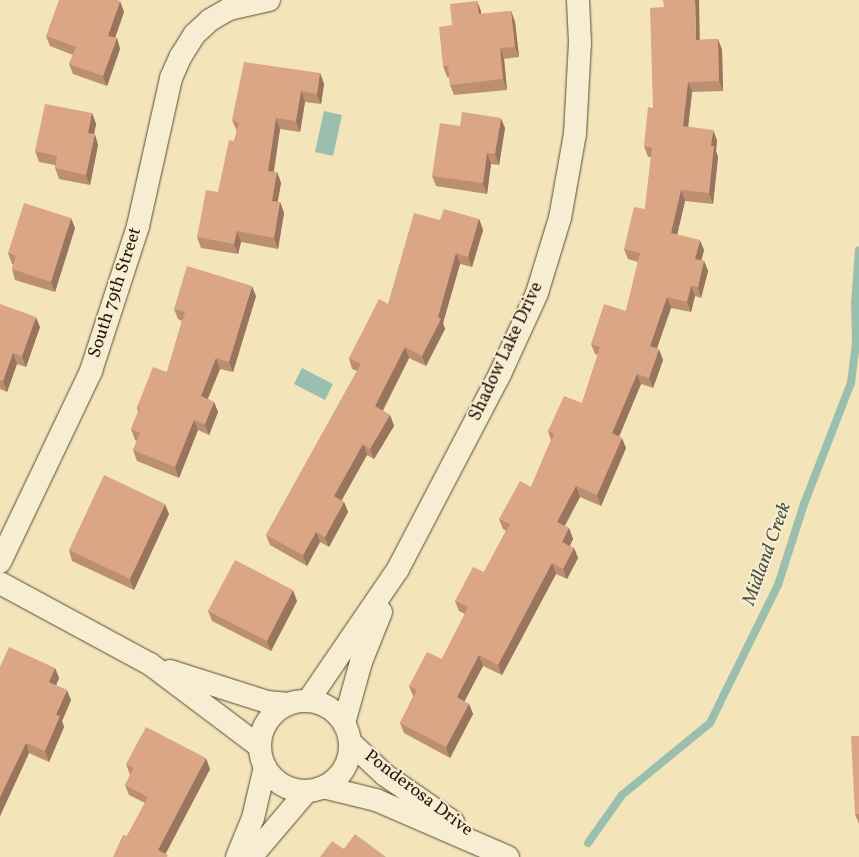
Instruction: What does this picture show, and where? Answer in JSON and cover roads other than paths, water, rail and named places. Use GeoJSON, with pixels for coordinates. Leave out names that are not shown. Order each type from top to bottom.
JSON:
{"type":"FeatureCollection","features":[{"type":"Feature","properties":{"kind":"street","name":"South 79th Street"},"geometry":{"type":"LineString","coordinates":[[0,562],[91,372],[147,195],[171,78],[195,34],[210,20],[229,9],[269,0]]}},
{"type":"Feature","properties":{"kind":"street","name":"Shadow Lake Drive"},"geometry":{"type":"LineString","coordinates":[[347,732],[361,662],[398,569],[522,330],[549,259],[568,180],[575,134],[580,42],[578,0]]}},
{"type":"Feature","properties":{"kind":"street","name":"Shadow Lake Drive"},"geometry":{"type":"LineString","coordinates":[[298,702],[398,569]]}},
{"type":"Feature","properties":{"kind":"street"},"geometry":{"type":"LineString","coordinates":[[0,583],[150,664],[237,693],[328,707],[347,732],[346,764],[340,773],[315,789],[251,857]]}},
{"type":"Feature","properties":{"kind":"street"},"geometry":{"type":"LineString","coordinates":[[150,664],[262,757],[287,787],[315,789]]}},
{"type":"Feature","properties":{"kind":"street"},"geometry":{"type":"LineString","coordinates":[[237,857],[253,818],[262,757],[261,736],[271,716],[298,702]]}},
{"type":"Feature","properties":{"kind":"street","name":"Ponderosa Drive"},"geometry":{"type":"LineString","coordinates":[[347,732],[386,775],[487,846]]}},
{"type":"Feature","properties":{"kind":"street","name":"Ponderosa Drive"},"geometry":{"type":"LineString","coordinates":[[315,789],[376,800],[487,846],[508,857]]}},
{"type":"Feature","properties":{"kind":"waterway","name":"Midland Creek"},"geometry":{"type":"LineString","coordinates":[[588,843],[622,795],[710,723],[778,585],[804,504],[851,383],[856,343],[855,303],[859,250]]}}]}
